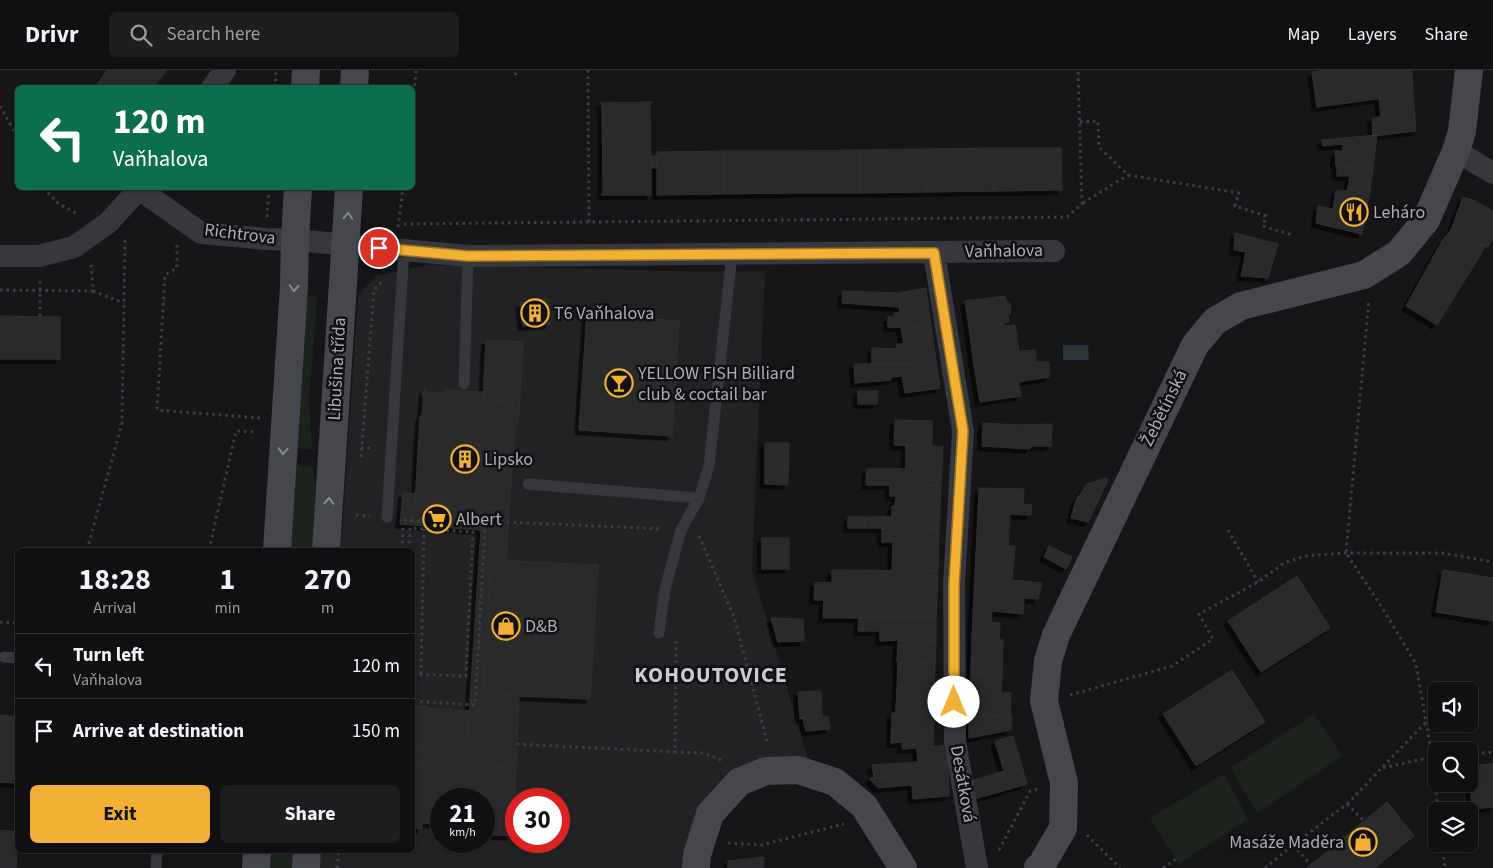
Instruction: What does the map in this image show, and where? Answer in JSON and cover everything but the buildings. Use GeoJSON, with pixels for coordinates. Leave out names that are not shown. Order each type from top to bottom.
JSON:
{"type":"FeatureCollection","features":[{"type":"Feature","properties":{"kind":"street"},"geometry":{"type":"LineString","coordinates":[[214,85],[225,70]]}},
{"type":"Feature","properties":{"kind":"street"},"geometry":{"type":"LineString","coordinates":[[305,85],[306,70]]}},
{"type":"Feature","properties":{"kind":"street"},"geometry":{"type":"LineString","coordinates":[[354,85],[355,70]]}},
{"type":"Feature","properties":{"kind":"street","name":"Žebětínská"},"geometry":{"type":"LineString","coordinates":[[1038,868],[1063,828],[1064,783],[1044,701],[1048,661],[1056,635],[1195,345],[1215,321],[1241,306],[1364,275],[1398,253],[1426,220],[1456,152],[1462,131],[1466,72]]}},
{"type":"Feature","properties":{"kind":"street"},"geometry":{"type":"LineString","coordinates":[[1456,152],[1493,173]]}},
{"type":"Feature","properties":{"kind":"street","name":"Richtrova"},"geometry":{"type":"LineString","coordinates":[[0,256],[39,256],[74,247],[108,223],[137,190]]}},
{"type":"Feature","properties":{"kind":"street","name":"Richtrova"},"geometry":{"type":"LineString","coordinates":[[142,190],[201,233],[295,240]]}},
{"type":"Feature","properties":{"kind":"street"},"geometry":{"type":"LineString","coordinates":[[277,548],[294,286],[298,190]]}},
{"type":"Feature","properties":{"kind":"street","name":"Libušina třída"},"geometry":{"type":"LineString","coordinates":[[326,548],[349,190]]}},
{"type":"Feature","properties":{"kind":"street","name":"Vaňhalova"},"geometry":{"type":"LineString","coordinates":[[295,240],[468,256],[1054,251]]}},
{"type":"Feature","properties":{"kind":"street","name":"Desátková"},"geometry":{"type":"LineString","coordinates":[[934,253],[963,431],[954,585],[955,741],[986,862]]}},
{"type":"Feature","properties":{"kind":"street"},"geometry":{"type":"LineString","coordinates":[[696,868],[697,855],[710,814],[739,782],[766,771],[798,770],[835,782],[864,806],[903,868]]}},
{"type":"Feature","properties":{"kind":"street"},"geometry":{"type":"LineString","coordinates":[[256,868],[257,853]]}},
{"type":"Feature","properties":{"kind":"street"},"geometry":{"type":"LineString","coordinates":[[306,868],[307,853]]}},
{"type":"Feature","properties":{"kind":"lane"},"geometry":{"type":"LineString","coordinates":[[387,517],[404,250]]}},
{"type":"Feature","properties":{"kind":"lane"},"geometry":{"type":"LineString","coordinates":[[659,633],[664,589],[680,530],[699,498],[710,466],[732,254]]}},
{"type":"Feature","properties":{"kind":"lane"},"geometry":{"type":"LineString","coordinates":[[464,384],[468,256]]}},
{"type":"Feature","properties":{"kind":"lane"},"geometry":{"type":"LineString","coordinates":[[528,484],[699,498]]}},
{"type":"Feature","properties":{"kind":"lane"},"geometry":{"type":"LineString","coordinates":[[4,657],[15,658]]}},
{"type":"Feature","properties":{"kind":"lane"},"geometry":{"type":"LineString","coordinates":[[156,868],[157,853]]}},
{"type":"Feature","properties":{"kind":"path"},"geometry":{"type":"LineString","coordinates":[[275,85],[276,70]]}},
{"type":"Feature","properties":{"kind":"path"},"geometry":{"type":"LineString","coordinates":[[415,85],[416,70]]}},
{"type":"Feature","properties":{"kind":"path"},"geometry":{"type":"LineString","coordinates":[[515,75],[518,70]]}},
{"type":"Feature","properties":{"kind":"path"},"geometry":{"type":"LineString","coordinates":[[588,70],[589,222]]}},
{"type":"Feature","properties":{"kind":"path"},"geometry":{"type":"LineString","coordinates":[[1078,70],[1082,204]]}},
{"type":"Feature","properties":{"kind":"path"},"geometry":{"type":"LineString","coordinates":[[0,106],[15,133]]}},
{"type":"Feature","properties":{"kind":"path"},"geometry":{"type":"LineString","coordinates":[[1080,122],[1098,121],[1099,148],[1128,175],[1239,193],[1235,206],[1266,216],[1263,226],[1292,235]]}},
{"type":"Feature","properties":{"kind":"path"},"geometry":{"type":"LineString","coordinates":[[398,224],[1067,217],[1082,204],[1128,175]]}},
{"type":"Feature","properties":{"kind":"path"},"geometry":{"type":"LineString","coordinates":[[45,190],[58,203],[81,216]]}},
{"type":"Feature","properties":{"kind":"path"},"geometry":{"type":"LineString","coordinates":[[88,548],[122,423],[125,238]]}},
{"type":"Feature","properties":{"kind":"path"},"geometry":{"type":"LineString","coordinates":[[177,242],[177,268],[165,274],[157,410],[260,418]]}},
{"type":"Feature","properties":{"kind":"path"},"geometry":{"type":"LineString","coordinates":[[90,258],[93,290]]}},
{"type":"Feature","properties":{"kind":"path"},"geometry":{"type":"LineString","coordinates":[[40,316],[41,271]]}},
{"type":"Feature","properties":{"kind":"path"},"geometry":{"type":"LineString","coordinates":[[0,290],[93,290],[124,303]]}},
{"type":"Feature","properties":{"kind":"path"},"geometry":{"type":"LineString","coordinates":[[360,457],[374,290]]}},
{"type":"Feature","properties":{"kind":"path"},"geometry":{"type":"LineString","coordinates":[[1370,294],[1346,553],[1416,664],[1431,742]]}},
{"type":"Feature","properties":{"kind":"path"},"geometry":{"type":"LineString","coordinates":[[209,548],[236,431],[256,432]]}},
{"type":"Feature","properties":{"kind":"path"},"geometry":{"type":"LineString","coordinates":[[355,524],[357,506]]}},
{"type":"Feature","properties":{"kind":"path"},"geometry":{"type":"LineString","coordinates":[[402,548],[403,520],[485,526],[475,705],[415,701]]}},
{"type":"Feature","properties":{"kind":"path"},"geometry":{"type":"LineString","coordinates":[[409,548],[410,528],[473,532],[466,676],[415,674]]}},
{"type":"Feature","properties":{"kind":"path"},"geometry":{"type":"LineString","coordinates":[[421,674],[424,529]]}},
{"type":"Feature","properties":{"kind":"path"},"geometry":{"type":"LineString","coordinates":[[1228,530],[1258,582]]}},
{"type":"Feature","properties":{"kind":"path"},"geometry":{"type":"LineString","coordinates":[[1070,686],[1069,696],[1172,666],[1213,639],[1199,614],[1258,582],[1284,563],[1305,556],[1346,553],[1443,552],[1493,562]]}},
{"type":"Feature","properties":{"kind":"path"},"geometry":{"type":"LineString","coordinates":[[0,622],[15,623]]}},
{"type":"Feature","properties":{"kind":"path"},"geometry":{"type":"LineString","coordinates":[[675,752],[676,635]]}},
{"type":"Feature","properties":{"kind":"path"},"geometry":{"type":"LineString","coordinates":[[1265,868],[1346,804],[1426,722]]}},
{"type":"Feature","properties":{"kind":"path"},"geometry":{"type":"LineString","coordinates":[[517,744],[704,753],[732,764],[739,782]]}},
{"type":"Feature","properties":{"kind":"path"},"geometry":{"type":"LineString","coordinates":[[1478,753],[1493,752]]}},
{"type":"Feature","properties":{"kind":"path"},"geometry":{"type":"LineString","coordinates":[[1382,768],[1428,757]]}},
{"type":"Feature","properties":{"kind":"path"},"geometry":{"type":"LineString","coordinates":[[986,862],[1030,792],[1044,787]]}},
{"type":"Feature","properties":{"kind":"path"},"geometry":{"type":"LineString","coordinates":[[1346,804],[1363,820]]}},
{"type":"Feature","properties":{"kind":"path"},"geometry":{"type":"LineString","coordinates":[[720,843],[762,845],[851,823]]}},
{"type":"Feature","properties":{"kind":"path"},"geometry":{"type":"LineString","coordinates":[[1085,833],[1120,868]]}},
{"type":"Feature","properties":{"kind":"path"},"geometry":{"type":"LineString","coordinates":[[1293,845],[1309,863]]}},
{"type":"Feature","properties":{"kind":"path"},"geometry":{"type":"LineString","coordinates":[[1443,852],[1445,868]]}},
{"type":"Feature","properties":{"kind":"path"},"geometry":{"type":"LineString","coordinates":[[338,868],[339,853]]}},
{"type":"Feature","properties":{"kind":"path"},"geometry":{"type":"LineString","coordinates":[[1163,868],[1176,859]]}},
{"type":"Feature","properties":{"kind":"shaded area"},"geometry":{"type":"Polygon","coordinates":[[[428,265],[709,272],[765,271],[752,570],[808,758],[774,758],[692,829],[682,868],[320,868],[321,853],[415,853],[415,548],[341,548],[358,295],[376,276],[428,265]]]}},
{"type":"Feature","properties":{"kind":"shaded area"},"geometry":{"type":"Polygon","coordinates":[[[308,297],[316,297],[317,301],[309,401],[312,449],[297,448],[306,301],[308,297]]]}},
{"type":"Feature","properties":{"kind":"shaded area"},"geometry":{"type":"Polygon","coordinates":[[[1063,345],[1088,345],[1089,360],[1063,360],[1063,345]]]}},
{"type":"Feature","properties":{"kind":"shaded area"},"geometry":{"type":"Polygon","coordinates":[[[296,466],[314,467],[315,490],[312,548],[290,548],[296,466]]]}},
{"type":"Feature","properties":{"kind":"shaded area"},"geometry":{"type":"Polygon","coordinates":[[[1314,714],[1342,756],[1257,813],[1231,768],[1314,714]]]}},
{"type":"Feature","properties":{"kind":"shaded area"},"geometry":{"type":"Polygon","coordinates":[[[1224,774],[1248,819],[1179,864],[1150,818],[1224,774]]]}},
{"type":"Feature","properties":{"kind":"shaded area"},"geometry":{"type":"Polygon","coordinates":[[[270,853],[293,853],[292,868],[269,868],[270,853]]]}},
{"type":"Feature","properties":{"kind":"place","name":"Leháro"},"geometry":{"type":"Point","coordinates":[1354,212]}},
{"type":"Feature","properties":{"kind":"place","name":"T6 Vaňhalova"},"geometry":{"type":"Point","coordinates":[535,313]}},
{"type":"Feature","properties":{"kind":"place","name":"YELLOW FISH Billiard club & coctail bar"},"geometry":{"type":"Point","coordinates":[619,383]}},
{"type":"Feature","properties":{"kind":"place","name":"Lipsko"},"geometry":{"type":"Point","coordinates":[465,459]}},
{"type":"Feature","properties":{"kind":"place","name":"Albert"},"geometry":{"type":"Point","coordinates":[437,519]}},
{"type":"Feature","properties":{"kind":"place","name":"D&B"},"geometry":{"type":"Point","coordinates":[506,626]}},
{"type":"Feature","properties":{"kind":"place","name":"Masáže Maděra"},"geometry":{"type":"Point","coordinates":[1363,842]}},
{"type":"Feature","properties":{"kind":"district","name":"KOHOUTOVICE"},"geometry":{"type":"Point","coordinates":[711,675]}},
{"type":"Feature","properties":{"kind":"route"},"geometry":{"type":"LineString","coordinates":[[379,248],[468,256],[934,253],[963,431],[954,585],[954,702]]}}]}
